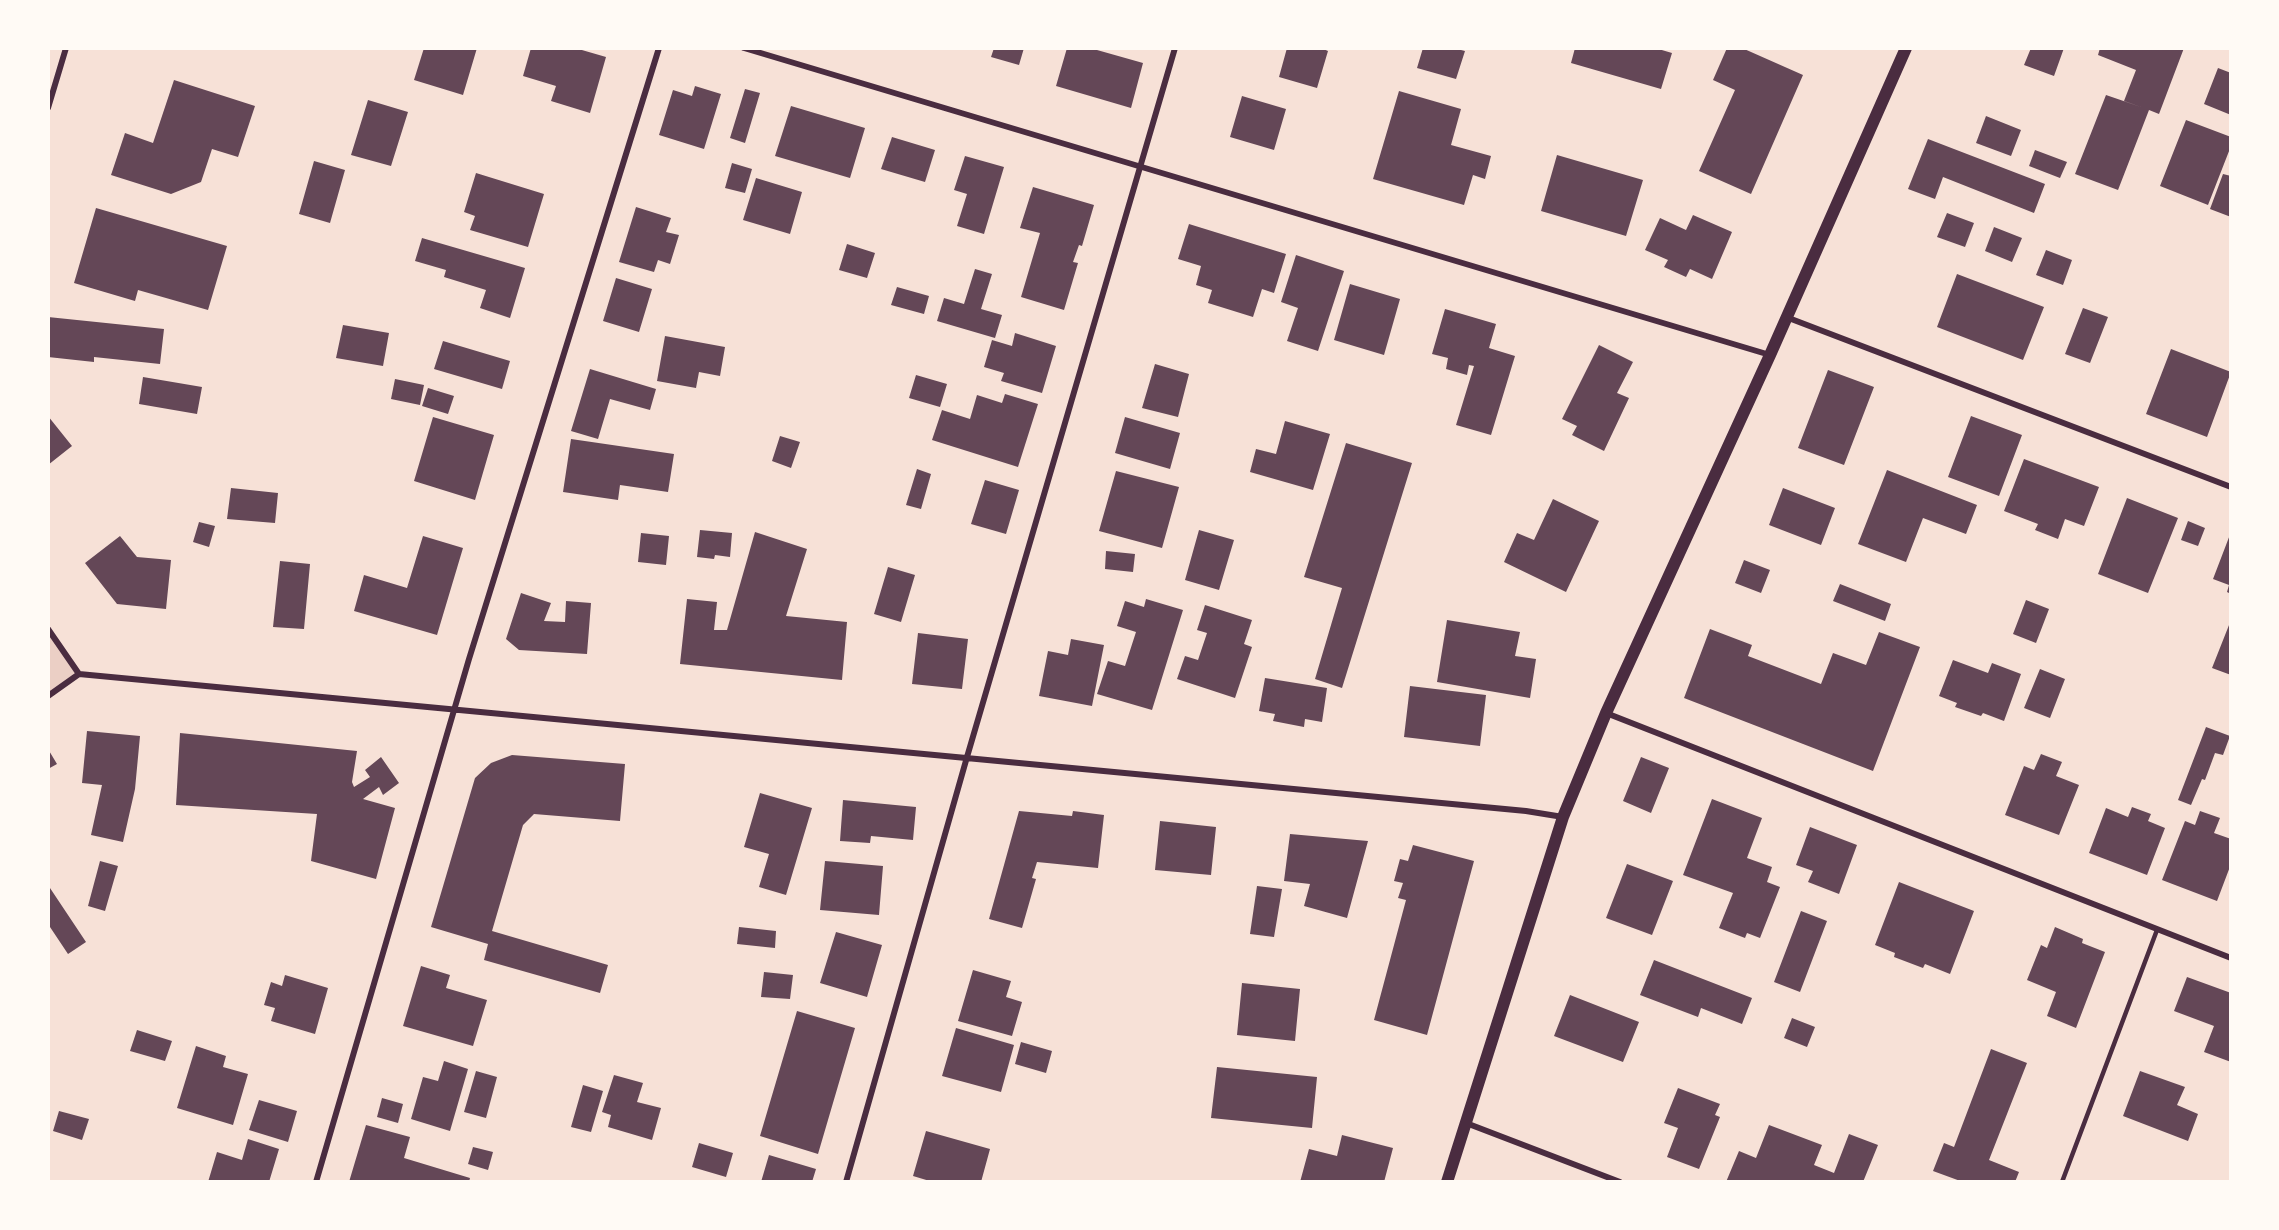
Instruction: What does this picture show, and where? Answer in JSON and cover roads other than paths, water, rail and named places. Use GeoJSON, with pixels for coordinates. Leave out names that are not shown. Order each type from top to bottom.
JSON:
{"type":"FeatureCollection","features":[{"type":"Feature","properties":{"kind":"main road"},"geometry":{"type":"LineString","coordinates":[[1447,1182],[1563,817],[1606,713],[1770,355],[1906,48]]}},
{"type":"Feature","properties":{"kind":"street"},"geometry":{"type":"LineString","coordinates":[[48,108],[66,48]]}},
{"type":"Feature","properties":{"kind":"street"},"geometry":{"type":"LineString","coordinates":[[316,1182],[454,709],[659,48]]}},
{"type":"Feature","properties":{"kind":"street"},"geometry":{"type":"LineString","coordinates":[[744,48],[1770,355]]}},
{"type":"Feature","properties":{"kind":"street"},"geometry":{"type":"LineString","coordinates":[[846,1182],[967,757],[1176,48]]}},
{"type":"Feature","properties":{"kind":"street"},"geometry":{"type":"LineString","coordinates":[[1786,317],[2231,487]]}},
{"type":"Feature","properties":{"kind":"street"},"geometry":{"type":"LineString","coordinates":[[48,629],[79,674]]}},
{"type":"Feature","properties":{"kind":"street"},"geometry":{"type":"LineString","coordinates":[[48,696],[79,674],[967,757],[1526,811],[1563,817]]}},
{"type":"Feature","properties":{"kind":"street"},"geometry":{"type":"LineString","coordinates":[[1606,713],[2231,958]]}},
{"type":"Feature","properties":{"kind":"street"},"geometry":{"type":"LineString","coordinates":[[1466,1122],[1620,1182]]}},
{"type":"Feature","properties":{"kind":"lane"},"geometry":{"type":"LineString","coordinates":[[2062,1182],[2157,930]]}}]}
